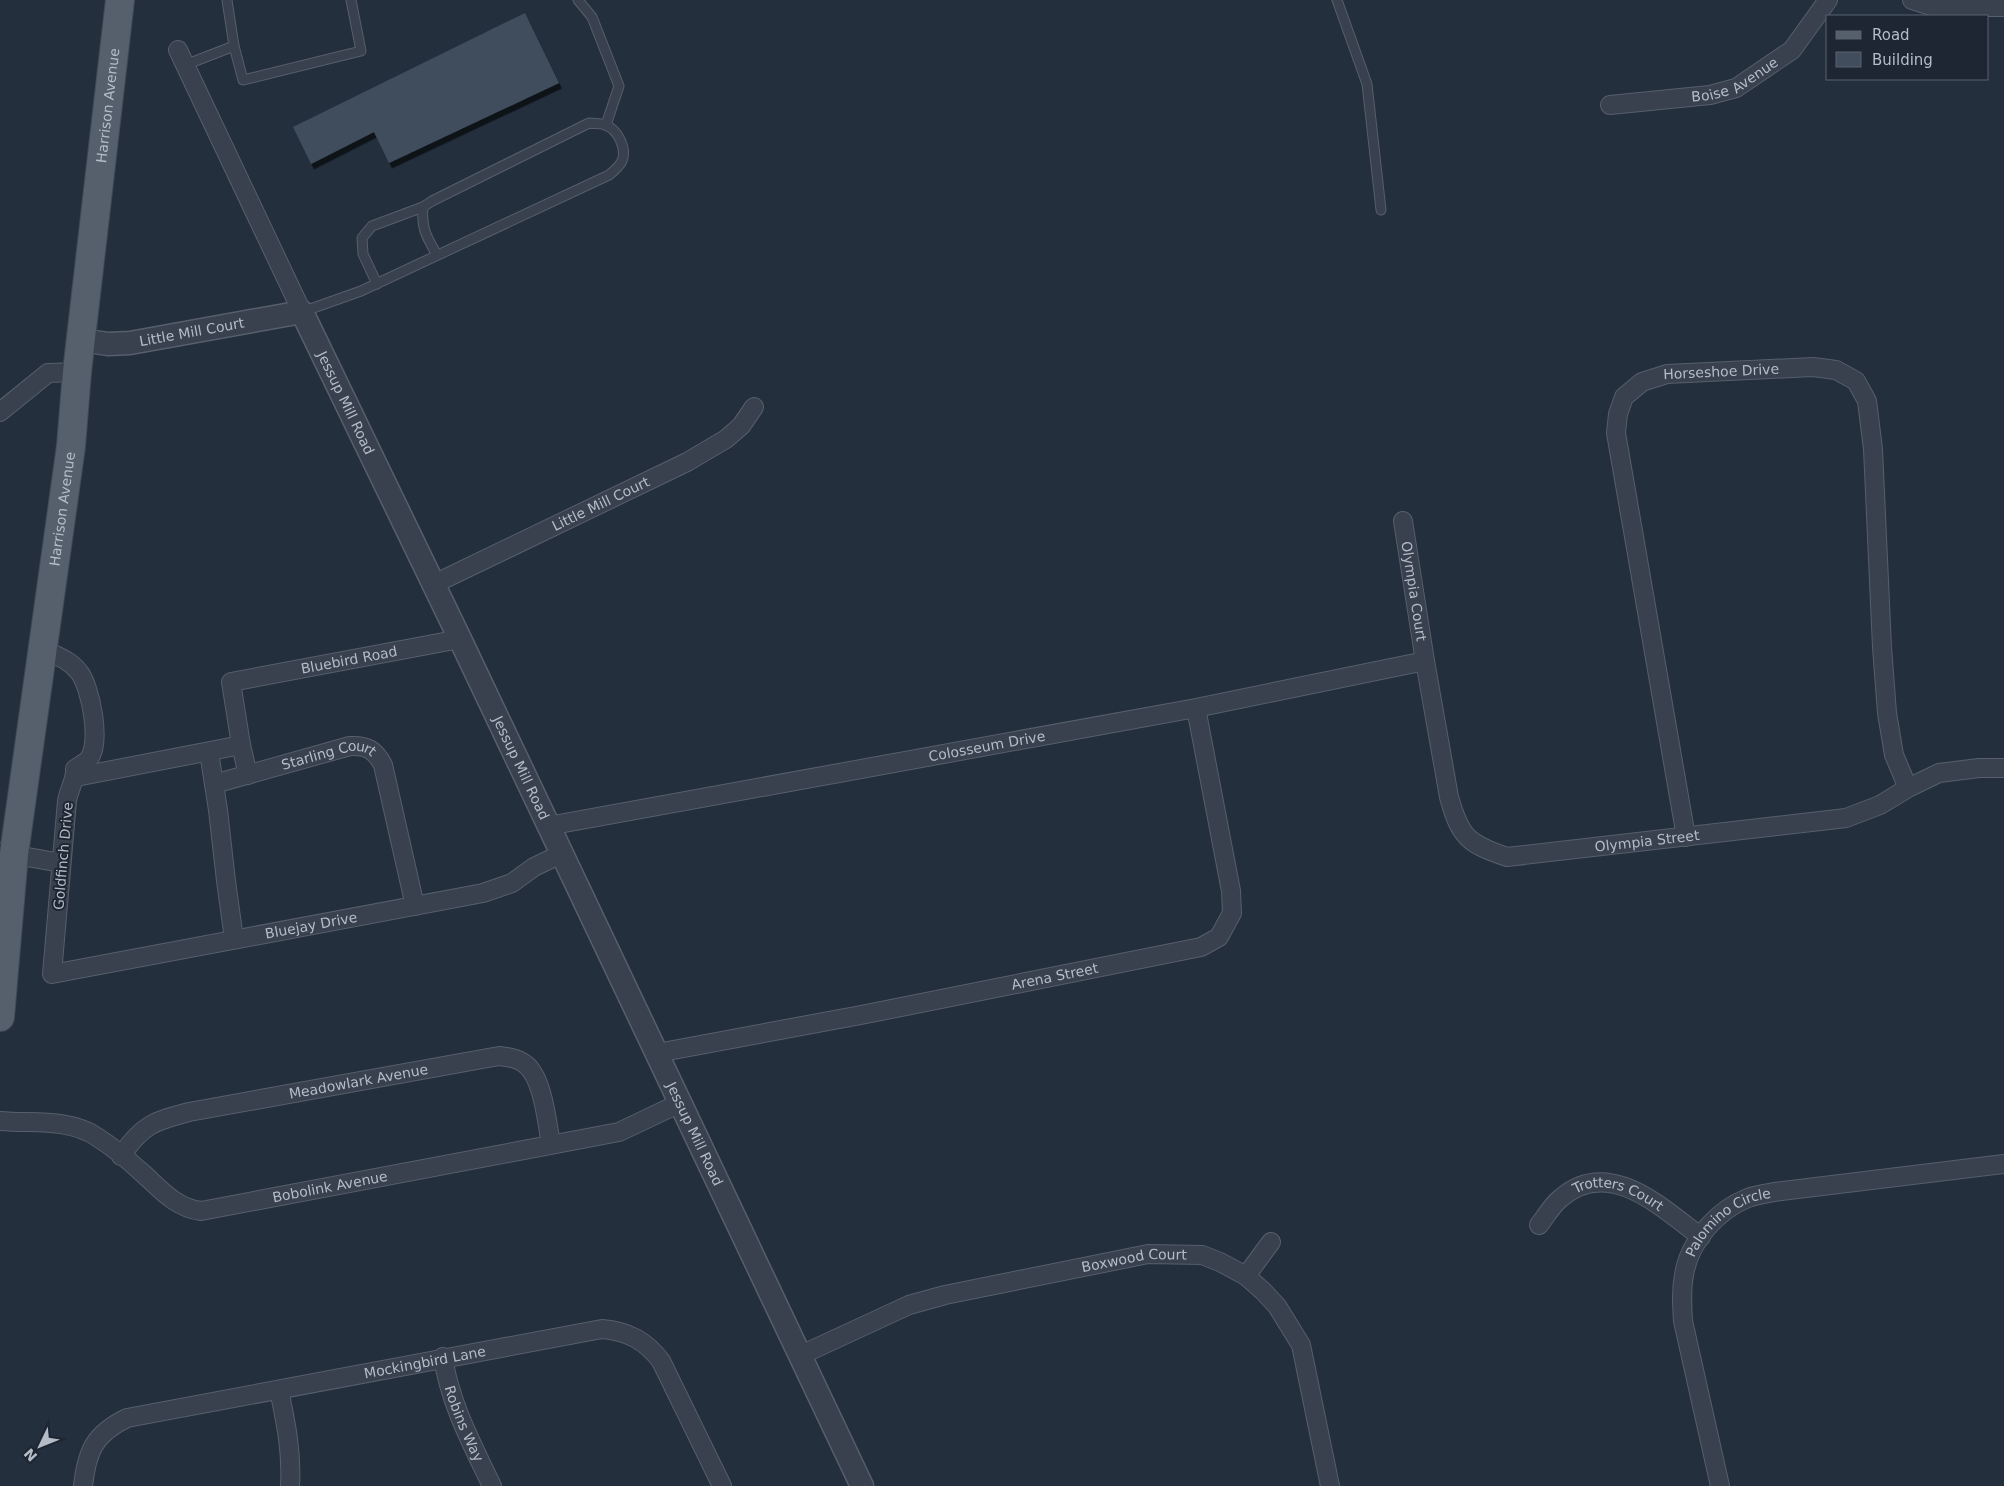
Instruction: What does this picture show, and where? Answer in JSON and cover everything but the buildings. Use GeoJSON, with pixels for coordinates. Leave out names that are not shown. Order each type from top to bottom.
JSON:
{"type":"FeatureCollection","features":[{"type":"Feature","properties":{"kind":"main road","name":"Harrison Avenue"},"geometry":{"type":"LineString","coordinates":[[0,1017],[7,853],[44,650],[71,446],[77,372],[120,0]]}},
{"type":"Feature","properties":{"kind":"street","name":"Boise Avenue"},"geometry":{"type":"LineString","coordinates":[[1610,105],[1710,95],[1736,88],[1792,50],[1828,0]]}},
{"type":"Feature","properties":{"kind":"street"},"geometry":{"type":"LineString","coordinates":[[1912,0],[1934,7],[2004,7]]}},
{"type":"Feature","properties":{"kind":"street","name":"Jessup Mill Road"},"geometry":{"type":"LineString","coordinates":[[181,57],[434,584],[862,1486]]}},
{"type":"Feature","properties":{"kind":"street","name":"Little Mill Court"},"geometry":{"type":"LineString","coordinates":[[81,340],[108,344],[130,343],[302,312]]}},
{"type":"Feature","properties":{"kind":"street","name":"Horseshoe Drive"},"geometry":{"type":"LineString","coordinates":[[1686,837],[1616,433],[1618,414],[1624,397],[1642,382],[1667,374],[1813,366],[1836,370],[1856,381],[1867,401],[1873,449],[1887,713],[1894,756],[1908,788]]}},
{"type":"Feature","properties":{"kind":"street"},"geometry":{"type":"LineString","coordinates":[[0,412],[48,374],[77,372]]}},
{"type":"Feature","properties":{"kind":"street","name":"Little Mill Court"},"geometry":{"type":"LineString","coordinates":[[434,584],[686,462],[726,439],[741,426],[754,407]]}},
{"type":"Feature","properties":{"kind":"street","name":"Olympia Court"},"geometry":{"type":"LineString","coordinates":[[1403,521],[1425,661]]}},
{"type":"Feature","properties":{"kind":"street","name":"Bluebird Road"},"geometry":{"type":"LineString","coordinates":[[241,745],[231,682],[460,639]]}},
{"type":"Feature","properties":{"kind":"street","name":"Goldfinch Drive"},"geometry":{"type":"LineString","coordinates":[[44,650],[68,660],[80,672],[88,689],[94,714],[95,737],[89,759],[75,769],[76,777],[70,786],[67,801],[52,974]]}},
{"type":"Feature","properties":{"kind":"street","name":"Colosseum Drive"},"geometry":{"type":"LineString","coordinates":[[548,826],[1196,708],[1425,661]]}},
{"type":"Feature","properties":{"kind":"street","name":"Olympia Street"},"geometry":{"type":"LineString","coordinates":[[1425,661],[1449,797],[1454,815],[1469,840],[1483,849],[1507,857],[1846,818],[1880,805],[1908,788],[1939,773],[1979,768],[2004,768]]}},
{"type":"Feature","properties":{"kind":"street","name":"Arena Street"},"geometry":{"type":"LineString","coordinates":[[657,1053],[861,1015],[1201,947],[1219,937],[1232,913],[1231,891],[1196,708]]}},
{"type":"Feature","properties":{"kind":"street"},"geometry":{"type":"LineString","coordinates":[[76,777],[241,745],[248,775]]}},
{"type":"Feature","properties":{"kind":"street","name":"Starling Court"},"geometry":{"type":"LineString","coordinates":[[214,784],[350,746],[361,745],[370,748],[377,754],[383,765],[415,906]]}},
{"type":"Feature","properties":{"kind":"street"},"geometry":{"type":"LineString","coordinates":[[209,752],[234,939]]}},
{"type":"Feature","properties":{"kind":"street"},"geometry":{"type":"LineString","coordinates":[[7,853],[62,863]]}},
{"type":"Feature","properties":{"kind":"street","name":"Bluejay Drive"},"geometry":{"type":"LineString","coordinates":[[52,974],[483,893],[503,887],[519,879],[539,864],[561,854]]}},
{"type":"Feature","properties":{"kind":"street","name":"Meadowlark Avenue"},"geometry":{"type":"LineString","coordinates":[[121,1156],[134,1137],[162,1119],[189,1112],[499,1056],[512,1058],[526,1064],[536,1078],[551,1144]]}},
{"type":"Feature","properties":{"kind":"street","name":"Bobolink Avenue"},"geometry":{"type":"LineString","coordinates":[[0,1121],[64,1124],[96,1136],[179,1205],[189,1210],[201,1211],[619,1132],[680,1103]]}},
{"type":"Feature","properties":{"kind":"street","name":"Palomino Circle"},"geometry":{"type":"LineString","coordinates":[[1720,1486],[1683,1320],[1682,1294],[1684,1274],[1689,1256],[1707,1227],[1723,1212],[1747,1198],[1774,1192],[2004,1164]]}},
{"type":"Feature","properties":{"kind":"street","name":"Trotters Court"},"geometry":{"type":"LineString","coordinates":[[1539,1225],[1559,1199],[1583,1184],[1621,1184],[1643,1194],[1701,1237]]}},
{"type":"Feature","properties":{"kind":"street"},"geometry":{"type":"LineString","coordinates":[[1246,1276],[1271,1242]]}},
{"type":"Feature","properties":{"kind":"street","name":"Boxwood Court"},"geometry":{"type":"LineString","coordinates":[[800,1355],[908,1305],[945,1295],[1148,1254],[1202,1255],[1246,1276],[1277,1306],[1301,1345],[1330,1486]]}},
{"type":"Feature","properties":{"kind":"street","name":"Mockingbird Lane"},"geometry":{"type":"LineString","coordinates":[[83,1486],[86,1465],[92,1446],[105,1431],[127,1418],[443,1357],[602,1329],[618,1331],[635,1337],[650,1348],[662,1361],[722,1486]]}},
{"type":"Feature","properties":{"kind":"street","name":"Robins Way"},"geometry":{"type":"LineString","coordinates":[[443,1357],[446,1379],[452,1398],[492,1486]]}},
{"type":"Feature","properties":{"kind":"street"},"geometry":{"type":"LineString","coordinates":[[278,1390],[289,1436],[290,1486]]}},
{"type":"Feature","properties":{"kind":"lane"},"geometry":{"type":"LineString","coordinates":[[227,0],[234,46],[243,80],[361,51],[351,0]]}},
{"type":"Feature","properties":{"kind":"lane"},"geometry":{"type":"LineString","coordinates":[[578,0],[592,17],[619,86],[606,125]]}},
{"type":"Feature","properties":{"kind":"lane"},"geometry":{"type":"LineString","coordinates":[[1337,0],[1366,84],[1381,210]]}},
{"type":"Feature","properties":{"kind":"lane"},"geometry":{"type":"LineString","coordinates":[[181,57],[234,46]]}},
{"type":"Feature","properties":{"kind":"lane"},"geometry":{"type":"LineString","coordinates":[[302,312],[377,284],[609,175],[616,170],[623,160],[624,149],[618,134],[606,125],[590,123],[432,201],[423,208],[372,226],[362,238],[363,254],[377,284]]}},
{"type":"Feature","properties":{"kind":"lane"},"geometry":{"type":"LineString","coordinates":[[423,208],[424,232],[437,255]]}}]}
